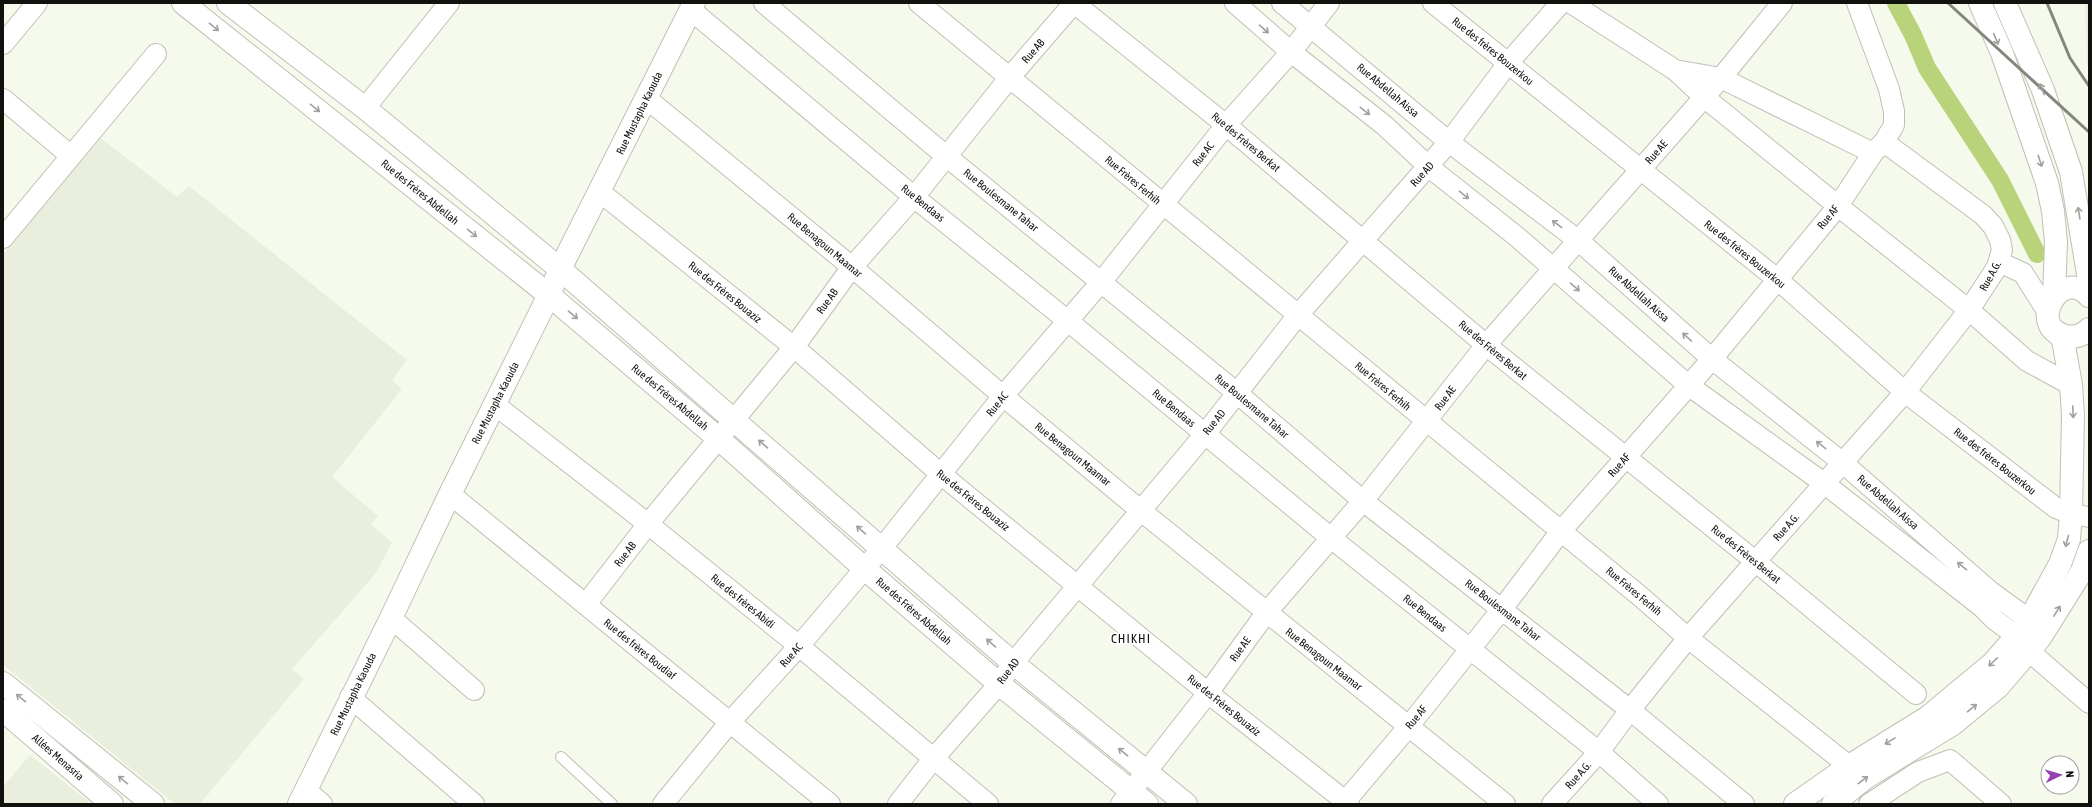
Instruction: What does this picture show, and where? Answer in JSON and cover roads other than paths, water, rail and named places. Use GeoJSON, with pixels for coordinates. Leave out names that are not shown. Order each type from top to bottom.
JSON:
{"type":"FeatureCollection","features":[{"type":"Feature","properties":{"kind":"main road","name":"Rue des Frères Abdellah"},"geometry":{"type":"LineString","coordinates":[[183,3],[549,295],[720,439],[865,568],[1133,800]]}},
{"type":"Feature","properties":{"kind":"main road"},"geometry":{"type":"LineString","coordinates":[[228,3],[365,108],[560,269],[1013,663],[1186,804]]}},
{"type":"Feature","properties":{"kind":"main road"},"geometry":{"type":"LineString","coordinates":[[1795,804],[1849,766],[1928,717],[1993,663],[2028,638],[2060,564],[2069,539],[2072,513],[2073,415],[2071,385],[2063,340],[2052,327],[2051,303],[2056,242],[2053,211],[2047,183],[2002,53],[1980,3]]}},
{"type":"Feature","properties":{"kind":"main road"},"geometry":{"type":"LineString","coordinates":[[2005,3],[2043,90],[2071,172],[2089,280]]}},
{"type":"Feature","properties":{"kind":"main road","name":"Rue Mustapha Kaouda"},"geometry":{"type":"LineString","coordinates":[[309,799],[350,697],[391,618],[494,404],[549,295],[560,269],[692,7]]}},
{"type":"Feature","properties":{"kind":"main road"},"geometry":{"type":"LineString","coordinates":[[2051,303],[2066,289],[2074,288],[2081,290],[2089,296]]}},
{"type":"Feature","properties":{"kind":"main road"},"geometry":{"type":"LineString","coordinates":[[2058,333],[2073,337],[2080,335],[2089,329]]}},
{"type":"Feature","properties":{"kind":"main road"},"geometry":{"type":"LineString","coordinates":[[1833,804],[1865,778],[1953,724],[1998,687],[2028,638],[2082,571],[2089,551]]}},
{"type":"Feature","properties":{"kind":"main road"},"geometry":{"type":"LineString","coordinates":[[3,683],[153,804]]}},
{"type":"Feature","properties":{"kind":"main road","name":"Allées Menasria"},"geometry":{"type":"LineString","coordinates":[[3,710],[112,804]]}},
{"type":"Feature","properties":{"kind":"street"},"geometry":{"type":"LineString","coordinates":[[3,44],[37,3]]}},
{"type":"Feature","properties":{"kind":"street"},"geometry":{"type":"LineString","coordinates":[[365,108],[449,3]]}},
{"type":"Feature","properties":{"kind":"street","name":"Rue Boulesmane Tahar"},"geometry":{"type":"LineString","coordinates":[[764,3],[946,156],[1102,281],[1237,393],[1363,501],[1630,710],[1744,804]]}},
{"type":"Feature","properties":{"kind":"street","name":"Rue Frères Ferhih"},"geometry":{"type":"LineString","coordinates":[[919,3],[1561,531],[1688,638],[1849,766]]}},
{"type":"Feature","properties":{"kind":"street","name":"Rue AB"},"geometry":{"type":"LineString","coordinates":[[586,604],[648,524],[720,439],[734,419],[794,347],[852,267],[914,197],[1010,77],[1074,3]]}},
{"type":"Feature","properties":{"kind":"street","name":"Rue des Frères Berkat"},"geometry":{"type":"LineString","coordinates":[[1074,3],[1226,125],[1486,345],[1755,561],[1916,694]]}},
{"type":"Feature","properties":{"kind":"street"},"geometry":{"type":"LineString","coordinates":[[1235,3],[1290,52],[1384,125],[1429,167],[1516,236],[1688,385],[1825,484],[2028,638],[2089,703]]}},
{"type":"Feature","properties":{"kind":"street","name":"Rue Abdellah Aissa"},"geometry":{"type":"LineString","coordinates":[[1282,3],[1312,26],[1449,142],[1578,240],[1712,359],[1843,463],[1991,592],[2028,638]]}},
{"type":"Feature","properties":{"kind":"street","name":"Rue AC"},"geometry":{"type":"LineString","coordinates":[[663,804],[730,722],[799,646],[882,548],[942,475],[1003,396],[1102,281],[1226,125],[1312,26],[1329,3]]}},
{"type":"Feature","properties":{"kind":"street","name":"Rue des frères Bouzerkou"},"geometry":{"type":"LineString","coordinates":[[1433,3],[1509,62],[1640,170],[1777,279],[1906,392],[2072,513]]}},
{"type":"Feature","properties":{"kind":"street","name":"Rue AD"},"geometry":{"type":"LineString","coordinates":[[898,804],[933,759],[999,684],[1013,663],[1204,434],[1298,315],[1362,240],[1429,167],[1509,62],[1561,3]]}},
{"type":"Feature","properties":{"kind":"street"},"geometry":{"type":"LineString","coordinates":[[1571,3],[1675,70],[1704,97],[1969,310],[2027,361],[2071,385]]}},
{"type":"Feature","properties":{"kind":"street","name":"Rue AF"},"geometry":{"type":"LineString","coordinates":[[1346,803],[1502,609],[1561,531],[1712,359],[1838,206],[1894,124],[1894,111],[1888,89],[1857,3]]}},
{"type":"Feature","properties":{"kind":"street","name":"Rue AE"},"geometry":{"type":"LineString","coordinates":[[1133,800],[1146,771],[1208,693],[1266,613],[1363,501],[1427,422],[1486,345],[1721,78],[1778,4]]}},
{"type":"Feature","properties":{"kind":"street","name":"Rue Bendaas"},"geometry":{"type":"LineString","coordinates":[[692,7],[914,197],[1068,321],[1331,538],[1599,752],[1658,804]]}},
{"type":"Feature","properties":{"kind":"street"},"geometry":{"type":"LineString","coordinates":[[3,238],[156,54]]}},
{"type":"Feature","properties":{"kind":"street"},"geometry":{"type":"LineString","coordinates":[[1675,70],[1721,78],[1878,148]]}},
{"type":"Feature","properties":{"kind":"street","name":"Rue Benagoun Maamar"},"geometry":{"type":"LineString","coordinates":[[646,98],[852,267],[1003,396],[1140,510],[1505,804]]}},
{"type":"Feature","properties":{"kind":"street"},"geometry":{"type":"LineString","coordinates":[[3,99],[71,156]]}},
{"type":"Feature","properties":{"kind":"street","name":"Rue A.G."},"geometry":{"type":"LineString","coordinates":[[1552,804],[1599,752],[1630,710],[1688,638],[1906,392],[1969,310],[1998,267],[2002,250],[2000,240],[1993,226],[1982,215],[1878,148]]}},
{"type":"Feature","properties":{"kind":"street","name":"Rue des Frères Bouaziz"},"geometry":{"type":"LineString","coordinates":[[600,192],[794,347],[942,475],[1208,693],[1346,803]]}},
{"type":"Feature","properties":{"kind":"street"},"geometry":{"type":"LineString","coordinates":[[1999,262],[2023,272],[2051,303]]}},
{"type":"Feature","properties":{"kind":"street","name":"Rue des frères Abidi"},"geometry":{"type":"LineString","coordinates":[[494,404],[648,524],[799,646],[988,804]]}},
{"type":"Feature","properties":{"kind":"street","name":"Rue des frères Boudiaf"},"geometry":{"type":"LineString","coordinates":[[450,494],[830,804]]}},
{"type":"Feature","properties":{"kind":"street"},"geometry":{"type":"LineString","coordinates":[[391,618],[474,690]]}},
{"type":"Feature","properties":{"kind":"street"},"geometry":{"type":"LineString","coordinates":[[350,697],[474,804]]}},
{"type":"Feature","properties":{"kind":"street"},"geometry":{"type":"LineString","coordinates":[[1869,804],[1918,772],[1950,760],[2001,804]]}},
{"type":"Feature","properties":{"kind":"lane"},"geometry":{"type":"LineString","coordinates":[[561,757],[612,804]]}},
{"type":"Feature","properties":{"kind":"waterway"},"geometry":{"type":"LineString","coordinates":[[1896,3],[1913,35],[1927,68],[2000,180],[2037,254]]}},
{"type":"Feature","properties":{"kind":"railway"},"geometry":{"type":"LineString","coordinates":[[1948,3],[2089,132]]}},
{"type":"Feature","properties":{"kind":"railway"},"geometry":{"type":"LineString","coordinates":[[2047,3],[2070,58],[2089,86]]}},
{"type":"Feature","properties":{"kind":"district","name":"CHIKHI"},"geometry":{"type":"Point","coordinates":[1131,638]}}]}
